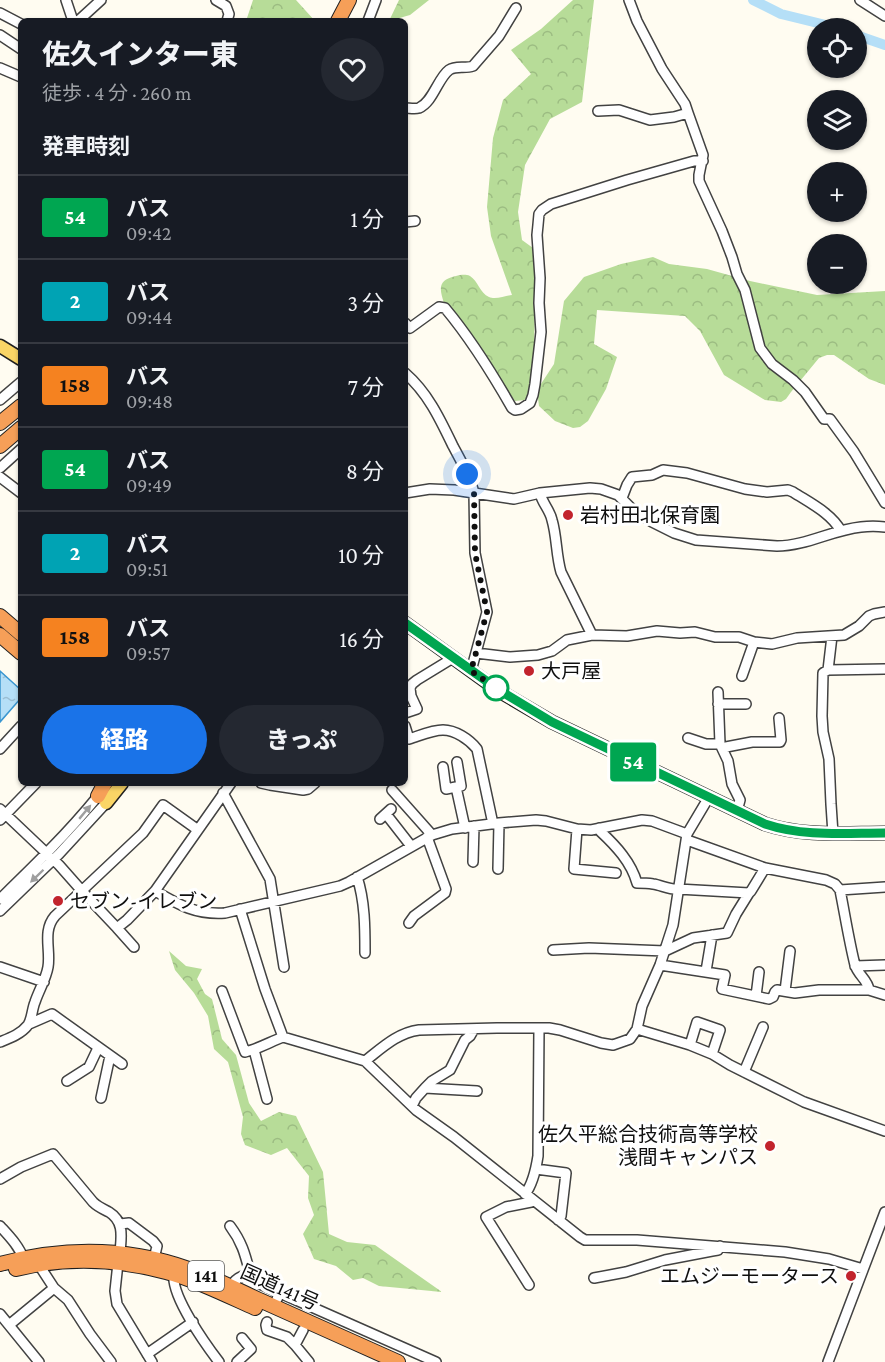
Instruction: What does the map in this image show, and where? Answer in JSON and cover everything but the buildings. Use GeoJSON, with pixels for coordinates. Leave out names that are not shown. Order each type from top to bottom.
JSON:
{"type":"FeatureCollection","features":[{"type":"Feature","properties":{"kind":"highway"},"geometry":{"type":"LineString","coordinates":[[340,18],[350,0]]}},
{"type":"Feature","properties":{"kind":"highway"},"geometry":{"type":"LineString","coordinates":[[351,18],[360,0]]}},
{"type":"Feature","properties":{"kind":"highway"},"geometry":{"type":"LineString","coordinates":[[0,423],[18,408]]}},
{"type":"Feature","properties":{"kind":"highway"},"geometry":{"type":"LineString","coordinates":[[0,435],[18,420]]}},
{"type":"Feature","properties":{"kind":"highway"},"geometry":{"type":"LineString","coordinates":[[0,446],[18,431]]}},
{"type":"Feature","properties":{"kind":"highway"},"geometry":{"type":"LineString","coordinates":[[2,623],[18,632]]}},
{"type":"Feature","properties":{"kind":"highway"},"geometry":{"type":"LineString","coordinates":[[2,623],[18,648]]}},
{"type":"Feature","properties":{"kind":"highway"},"geometry":{"type":"LineString","coordinates":[[102,800],[105,786]]}},
{"type":"Feature","properties":{"kind":"highway","name":"国道141号"},"geometry":{"type":"LineString","coordinates":[[0,1264],[23,1258],[76,1251],[119,1258],[174,1275],[259,1309],[378,1362]]}},
{"type":"Feature","properties":{"kind":"highway","name":"国道141号"},"geometry":{"type":"LineString","coordinates":[[0,1273],[69,1262],[119,1258],[154,1259],[189,1269],[398,1362]]}},
{"type":"Feature","properties":{"kind":"main road"},"geometry":{"type":"LineString","coordinates":[[0,346],[18,354]]}},
{"type":"Feature","properties":{"kind":"main road"},"geometry":{"type":"LineString","coordinates":[[408,625],[514,700],[552,722],[765,824],[788,831],[811,834],[885,833]]}},
{"type":"Feature","properties":{"kind":"main road"},"geometry":{"type":"LineString","coordinates":[[102,800],[118,786]]}},
{"type":"Feature","properties":{"kind":"street"},"geometry":{"type":"LineString","coordinates":[[66,0],[72,18]]}},
{"type":"Feature","properties":{"kind":"street"},"geometry":{"type":"LineString","coordinates":[[81,18],[101,0]]}},
{"type":"Feature","properties":{"kind":"street"},"geometry":{"type":"LineString","coordinates":[[216,0],[226,6],[228,18]]}},
{"type":"Feature","properties":{"kind":"street"},"geometry":{"type":"LineString","coordinates":[[369,18],[376,0]]}},
{"type":"Feature","properties":{"kind":"street"},"geometry":{"type":"LineString","coordinates":[[629,0],[637,21],[662,69],[685,104],[703,155],[699,181],[745,290],[760,348],[772,364],[805,392],[819,414],[824,419],[830,419],[854,452],[885,503]]}},
{"type":"Feature","properties":{"kind":"street"},"geometry":{"type":"LineString","coordinates":[[860,0],[885,16]]}},
{"type":"Feature","properties":{"kind":"street"},"geometry":{"type":"LineString","coordinates":[[408,108],[417,109],[427,102],[452,68],[472,66],[499,36],[516,8]]}},
{"type":"Feature","properties":{"kind":"street"},"geometry":{"type":"LineString","coordinates":[[0,13],[18,22]]}},
{"type":"Feature","properties":{"kind":"street"},"geometry":{"type":"LineString","coordinates":[[0,35],[18,47]]}},
{"type":"Feature","properties":{"kind":"street"},"geometry":{"type":"LineString","coordinates":[[0,68],[18,76]]}},
{"type":"Feature","properties":{"kind":"street"},"geometry":{"type":"LineString","coordinates":[[597,111],[619,110],[650,120],[674,117],[688,112]]}},
{"type":"Feature","properties":{"kind":"street"},"geometry":{"type":"LineString","coordinates":[[408,326],[410,328],[439,307],[445,308],[499,385],[512,408],[521,409],[530,403],[533,395],[541,332],[537,235],[539,214],[552,204],[627,180],[694,161],[703,161]]}},
{"type":"Feature","properties":{"kind":"street"},"geometry":{"type":"LineString","coordinates":[[408,376],[430,400],[472,484],[474,493],[475,553],[487,612],[471,671]]}},
{"type":"Feature","properties":{"kind":"street"},"geometry":{"type":"LineString","coordinates":[[0,400],[18,385]]}},
{"type":"Feature","properties":{"kind":"street"},"geometry":{"type":"LineString","coordinates":[[0,468],[18,452]]}},
{"type":"Feature","properties":{"kind":"street"},"geometry":{"type":"LineString","coordinates":[[622,498],[632,477],[652,475],[663,470],[687,473],[746,489],[793,492],[821,510],[835,522],[841,531]]}},
{"type":"Feature","properties":{"kind":"street"},"geometry":{"type":"LineString","coordinates":[[0,477],[18,491]]}},
{"type":"Feature","properties":{"kind":"street"},"geometry":{"type":"LineString","coordinates":[[408,493],[430,489],[464,490],[514,499],[595,488],[613,492],[633,510],[652,522],[674,533],[696,540],[785,546],[861,526],[885,527]]}},
{"type":"Feature","properties":{"kind":"street"},"geometry":{"type":"LineString","coordinates":[[540,494],[552,519],[561,572],[592,635]]}},
{"type":"Feature","properties":{"kind":"street"},"geometry":{"type":"LineString","coordinates":[[477,653],[510,657],[538,655],[552,651],[567,640],[592,635],[627,636],[657,631],[680,633],[689,631],[715,637],[739,637],[772,644],[797,638],[844,635],[870,616],[885,612]]}},
{"type":"Feature","properties":{"kind":"street"},"geometry":{"type":"LineString","coordinates":[[828,670],[832,636]]}},
{"type":"Feature","properties":{"kind":"street"},"geometry":{"type":"LineString","coordinates":[[741,671],[754,642]]}},
{"type":"Feature","properties":{"kind":"street"},"geometry":{"type":"LineString","coordinates":[[408,712],[417,709],[408,689],[412,684],[453,658]]}},
{"type":"Feature","properties":{"kind":"street"},"geometry":{"type":"LineString","coordinates":[[833,834],[829,759],[822,716],[823,673],[828,670],[885,669]]}},
{"type":"Feature","properties":{"kind":"street"},"geometry":{"type":"LineString","coordinates":[[718,692],[721,746],[728,761],[732,784],[740,800],[737,811]]}},
{"type":"Feature","properties":{"kind":"street"},"geometry":{"type":"LineString","coordinates":[[718,704],[746,704]]}},
{"type":"Feature","properties":{"kind":"street"},"geometry":{"type":"LineString","coordinates":[[688,738],[726,747],[752,742],[780,742],[779,718]]}},
{"type":"Feature","properties":{"kind":"street"},"geometry":{"type":"LineString","coordinates":[[0,749],[18,729]]}},
{"type":"Feature","properties":{"kind":"street"},"geometry":{"type":"LineString","coordinates":[[408,736],[409,739],[446,730],[473,743],[477,749],[496,823],[498,869]]}},
{"type":"Feature","properties":{"kind":"street"},"geometry":{"type":"LineString","coordinates":[[442,767],[446,789],[460,786],[457,762]]}},
{"type":"Feature","properties":{"kind":"street"},"geometry":{"type":"LineString","coordinates":[[33,786],[2,814],[50,857],[134,947]]}},
{"type":"Feature","properties":{"kind":"street"},"geometry":{"type":"LineString","coordinates":[[117,928],[155,891],[229,786]]}},
{"type":"Feature","properties":{"kind":"street"},"geometry":{"type":"LineString","coordinates":[[290,786],[308,789],[312,786]]}},
{"type":"Feature","properties":{"kind":"street"},"geometry":{"type":"LineString","coordinates":[[456,787],[470,827],[473,862]]}},
{"type":"Feature","properties":{"kind":"street"},"geometry":{"type":"LineString","coordinates":[[392,789],[430,836],[446,890],[414,916],[409,923]]}},
{"type":"Feature","properties":{"kind":"street"},"geometry":{"type":"LineString","coordinates":[[224,793],[270,879],[284,967]]}},
{"type":"Feature","properties":{"kind":"street"},"geometry":{"type":"LineString","coordinates":[[365,1061],[405,1032],[419,1030],[539,1028],[560,1029],[609,1045],[630,1039],[637,1029],[642,1006],[660,965],[673,925],[687,837],[709,797]]}},
{"type":"Feature","properties":{"kind":"street"},"geometry":{"type":"LineString","coordinates":[[0,911],[50,857],[82,816],[102,800]]}},
{"type":"Feature","properties":{"kind":"street"},"geometry":{"type":"LineString","coordinates":[[29,1024],[35,1000],[49,966],[49,926],[55,916],[143,833],[163,805],[198,830]]}},
{"type":"Feature","properties":{"kind":"street"},"geometry":{"type":"LineString","coordinates":[[385,814],[411,846]]}},
{"type":"Feature","properties":{"kind":"street"},"geometry":{"type":"LineString","coordinates":[[155,891],[177,904],[198,912],[215,913],[330,889],[349,882],[411,846],[444,831],[496,823],[546,821],[591,830],[647,820],[765,868],[826,880],[835,884],[840,890],[855,966],[869,985],[869,990]]}},
{"type":"Feature","properties":{"kind":"street"},"geometry":{"type":"LineString","coordinates":[[599,828],[625,858],[633,870],[637,883],[649,883],[674,890],[749,893]]}},
{"type":"Feature","properties":{"kind":"street"},"geometry":{"type":"LineString","coordinates":[[577,829],[574,869],[611,870]]}},
{"type":"Feature","properties":{"kind":"street"},"geometry":{"type":"LineString","coordinates":[[0,898],[50,857]]}},
{"type":"Feature","properties":{"kind":"street"},"geometry":{"type":"LineString","coordinates":[[553,950],[589,948],[665,951],[693,938],[727,933],[736,914],[765,868]]}},
{"type":"Feature","properties":{"kind":"street"},"geometry":{"type":"LineString","coordinates":[[357,877],[363,905],[365,953]]}},
{"type":"Feature","properties":{"kind":"street"},"geometry":{"type":"LineString","coordinates":[[840,890],[885,887]]}},
{"type":"Feature","properties":{"kind":"street"},"geometry":{"type":"LineString","coordinates":[[240,909],[283,1037]]}},
{"type":"Feature","properties":{"kind":"street"},"geometry":{"type":"LineString","coordinates":[[706,971],[712,935]]}},
{"type":"Feature","properties":{"kind":"street"},"geometry":{"type":"LineString","coordinates":[[785,991],[790,951]]}},
{"type":"Feature","properties":{"kind":"street"},"geometry":{"type":"LineString","coordinates":[[855,966],[885,964]]}},
{"type":"Feature","properties":{"kind":"street"},"geometry":{"type":"LineString","coordinates":[[660,965],[725,975],[722,990],[771,999],[776,991],[795,993],[819,990],[869,990],[885,995]]}},
{"type":"Feature","properties":{"kind":"street"},"geometry":{"type":"LineString","coordinates":[[0,967],[44,982]]}},
{"type":"Feature","properties":{"kind":"street"},"geometry":{"type":"LineString","coordinates":[[756,996],[759,972]]}},
{"type":"Feature","properties":{"kind":"street"},"geometry":{"type":"LineString","coordinates":[[222,991],[245,1052],[283,1037],[365,1061],[412,1106],[585,1240],[638,1240],[813,1255],[863,1269]]}},
{"type":"Feature","properties":{"kind":"street"},"geometry":{"type":"LineString","coordinates":[[0,1042],[15,1036],[29,1024],[52,1014],[122,1064]]}},
{"type":"Feature","properties":{"kind":"street"},"geometry":{"type":"LineString","coordinates":[[690,1045],[697,1022],[720,1030],[711,1054]]}},
{"type":"Feature","properties":{"kind":"street"},"geometry":{"type":"LineString","coordinates":[[744,1072],[763,1027]]}},
{"type":"Feature","properties":{"kind":"street"},"geometry":{"type":"LineString","coordinates":[[529,1285],[486,1217],[506,1207],[531,1202],[529,1189],[536,1170],[539,1134],[539,1028]]}},
{"type":"Feature","properties":{"kind":"street"},"geometry":{"type":"LineString","coordinates":[[412,1106],[416,1098],[432,1081],[450,1070],[465,1040],[474,1029]]}},
{"type":"Feature","properties":{"kind":"street"},"geometry":{"type":"LineString","coordinates":[[637,1029],[690,1045],[804,1102],[885,1131]]}},
{"type":"Feature","properties":{"kind":"street"},"geometry":{"type":"LineString","coordinates":[[68,1081],[89,1067],[98,1048]]}},
{"type":"Feature","properties":{"kind":"street"},"geometry":{"type":"LineString","coordinates":[[254,1050],[267,1099]]}},
{"type":"Feature","properties":{"kind":"street"},"geometry":{"type":"LineString","coordinates":[[100,1093],[110,1056]]}},
{"type":"Feature","properties":{"kind":"street"},"geometry":{"type":"LineString","coordinates":[[425,1088],[477,1091]]}},
{"type":"Feature","properties":{"kind":"street"},"geometry":{"type":"LineString","coordinates":[[0,1179],[21,1167],[53,1154],[93,1202],[115,1217],[122,1233],[115,1291],[117,1304],[150,1358],[193,1322]]}},
{"type":"Feature","properties":{"kind":"street"},"geometry":{"type":"LineString","coordinates":[[536,1170],[566,1173],[561,1216],[558,1220]]}},
{"type":"Feature","properties":{"kind":"street"},"geometry":{"type":"LineString","coordinates":[[828,1362],[885,1212]]}},
{"type":"Feature","properties":{"kind":"street"},"geometry":{"type":"LineString","coordinates":[[120,1224],[129,1223],[153,1241],[157,1246],[154,1259]]}},
{"type":"Feature","properties":{"kind":"street"},"geometry":{"type":"LineString","coordinates":[[0,1226],[13,1241],[23,1258]]}},
{"type":"Feature","properties":{"kind":"street"},"geometry":{"type":"LineString","coordinates":[[230,1226],[242,1245],[250,1273],[260,1284],[279,1296],[436,1362]]}},
{"type":"Feature","properties":{"kind":"street"},"geometry":{"type":"LineString","coordinates":[[594,1278],[626,1272],[665,1260],[718,1250],[720,1246]]}},
{"type":"Feature","properties":{"kind":"street"},"geometry":{"type":"LineString","coordinates":[[39,1265],[54,1288],[68,1300],[111,1362]]}},
{"type":"Feature","properties":{"kind":"street"},"geometry":{"type":"LineString","coordinates":[[231,1287],[234,1281],[250,1273]]}},
{"type":"Feature","properties":{"kind":"street"},"geometry":{"type":"LineString","coordinates":[[174,1275],[175,1288],[209,1350],[219,1362]]}},
{"type":"Feature","properties":{"kind":"street"},"geometry":{"type":"LineString","coordinates":[[9,1325],[54,1288]]}},
{"type":"Feature","properties":{"kind":"street"},"geometry":{"type":"LineString","coordinates":[[0,1314],[39,1362]]}},
{"type":"Feature","properties":{"kind":"street"},"geometry":{"type":"LineString","coordinates":[[267,1322],[267,1330],[288,1337],[309,1362]]}},
{"type":"Feature","properties":{"kind":"street"},"geometry":{"type":"LineString","coordinates":[[294,1345],[303,1330]]}},
{"type":"Feature","properties":{"kind":"street"},"geometry":{"type":"LineString","coordinates":[[237,1362],[251,1349],[242,1338]]}},
{"type":"Feature","properties":{"kind":"green space"},"geometry":{"type":"Polygon","coordinates":[[[253,0],[296,0],[312,18],[247,18],[253,0]]]}},
{"type":"Feature","properties":{"kind":"green space"},"geometry":{"type":"Polygon","coordinates":[[[399,0],[429,0],[410,15],[390,18],[399,0]]]}},
{"type":"Feature","properties":{"kind":"green space"},"geometry":{"type":"Polygon","coordinates":[[[573,0],[594,0],[582,102],[550,119],[525,165],[518,212],[522,240],[533,248],[536,266],[533,384],[525,400],[515,401],[444,303],[441,285],[450,278],[465,275],[473,278],[483,293],[491,298],[512,295],[491,236],[487,207],[493,138],[503,100],[531,74],[511,50],[541,29],[573,0]]]}},
{"type":"Feature","properties":{"kind":"green space"},"geometry":{"type":"Polygon","coordinates":[[[653,257],[669,264],[707,269],[807,294],[867,294],[867,292],[885,291],[885,385],[869,379],[834,355],[827,355],[819,358],[786,399],[781,402],[765,400],[724,375],[700,331],[685,316],[597,310],[594,344],[617,357],[606,389],[588,421],[580,427],[573,428],[555,421],[539,406],[538,398],[539,387],[554,364],[564,301],[584,277],[621,264],[653,257]]]}},
{"type":"Feature","properties":{"kind":"green space"},"geometry":{"type":"Polygon","coordinates":[[[169,951],[186,966],[202,969],[197,979],[205,994],[212,999],[222,1039],[236,1055],[249,1103],[261,1121],[279,1112],[296,1116],[323,1172],[329,1234],[347,1242],[375,1245],[442,1292],[379,1286],[363,1278],[353,1280],[336,1266],[314,1259],[303,1234],[314,1215],[308,1198],[309,1176],[287,1148],[271,1155],[245,1145],[241,1134],[243,1117],[228,1062],[214,1049],[208,1016],[194,993],[175,970],[169,951]]]}},
{"type":"Feature","properties":{"kind":"water"},"geometry":{"type":"Polygon","coordinates":[[[0,671],[18,687],[18,701],[0,722],[0,671]]]}},
{"type":"Feature","properties":{"kind":"waterway"},"geometry":{"type":"LineString","coordinates":[[753,0],[781,14],[807,20]]}},
{"type":"Feature","properties":{"kind":"waterway"},"geometry":{"type":"LineString","coordinates":[[867,39],[885,45]]}},
{"type":"Feature","properties":{"kind":"bus line","name":"54"},"geometry":{"type":"LineString","coordinates":[[408,625],[499,690],[552,722],[765,824],[788,831],[811,834],[885,833]]}},
{"type":"Feature","properties":{"kind":"place","name":"岩村田北保育園"},"geometry":{"type":"Point","coordinates":[568,515]}},
{"type":"Feature","properties":{"kind":"place","name":"大戸屋"},"geometry":{"type":"Point","coordinates":[529,671]}},
{"type":"Feature","properties":{"kind":"place","name":"セブン-イレブン"},"geometry":{"type":"Point","coordinates":[58,901]}},
{"type":"Feature","properties":{"kind":"place","name":"佐久平総合技術高等学校 浅間キャンパス"},"geometry":{"type":"Point","coordinates":[770,1146]}},
{"type":"Feature","properties":{"kind":"place","name":"エムジーモータース"},"geometry":{"type":"Point","coordinates":[851,1276]}},
{"type":"Feature","properties":{"kind":"route"},"geometry":{"type":"LineString","coordinates":[[467,474],[474,493],[475,553],[487,612],[471,671],[499,690],[496,688]]}}]}
